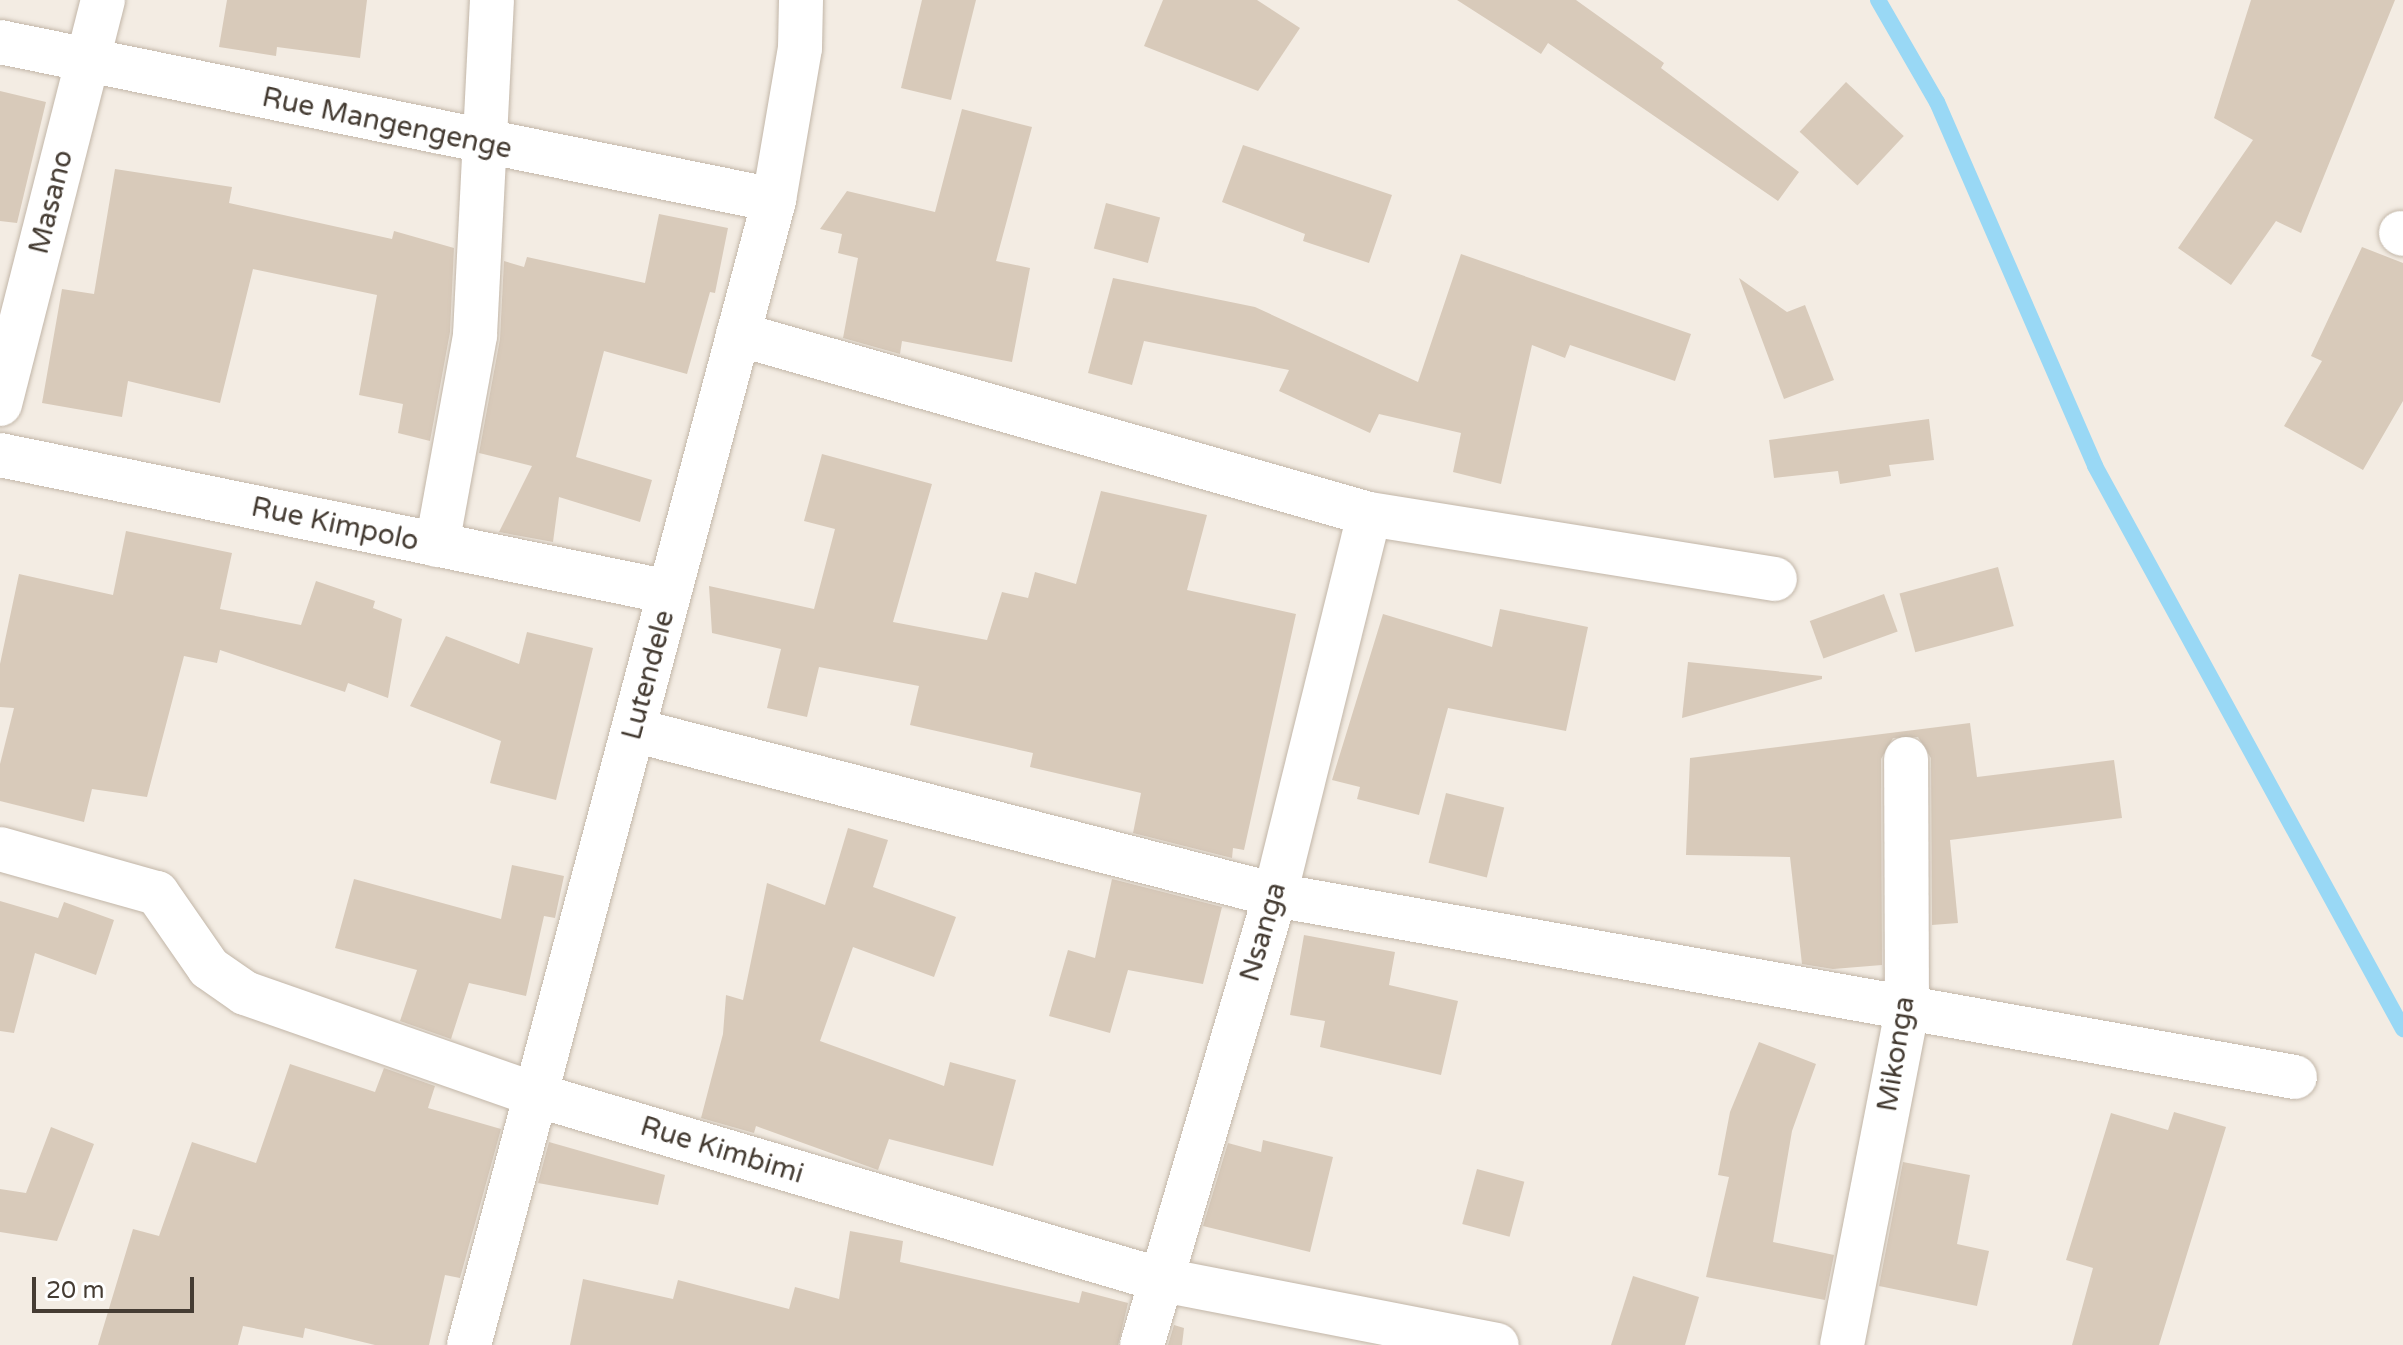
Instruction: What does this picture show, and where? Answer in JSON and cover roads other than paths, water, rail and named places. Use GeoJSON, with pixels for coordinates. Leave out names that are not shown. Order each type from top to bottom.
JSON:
{"type":"FeatureCollection","features":[{"type":"Feature","properties":{"kind":"street","name":"Masano"},"geometry":{"type":"LineString","coordinates":[[0,404],[103,0]]}},
{"type":"Feature","properties":{"kind":"street"},"geometry":{"type":"LineString","coordinates":[[437,545],[475,335],[492,0]]}},
{"type":"Feature","properties":{"kind":"street","name":"Lutendele"},"geometry":{"type":"LineString","coordinates":[[469,1345],[774,200],[800,48],[801,0]]}},
{"type":"Feature","properties":{"kind":"street","name":"Rue Mangengenge"},"geometry":{"type":"LineString","coordinates":[[0,42],[774,200]]}},
{"type":"Feature","properties":{"kind":"street"},"geometry":{"type":"LineString","coordinates":[[738,334],[1369,514],[1775,579]]}},
{"type":"Feature","properties":{"kind":"street","name":"Rue Kimpolo"},"geometry":{"type":"LineString","coordinates":[[0,455],[669,592]]}},
{"type":"Feature","properties":{"kind":"street","name":"Nsanga"},"geometry":{"type":"LineString","coordinates":[[1142,1345],[1158,1279],[1275,895],[1369,514]]}},
{"type":"Feature","properties":{"kind":"street"},"geometry":{"type":"LineString","coordinates":[[633,730],[1275,895],[1907,1011],[2295,1077]]}},
{"type":"Feature","properties":{"kind":"street","name":"Mikonga"},"geometry":{"type":"LineString","coordinates":[[1842,1345],[1907,1011],[1906,759]]}},
{"type":"Feature","properties":{"kind":"street","name":"Rue Kimbimi"},"geometry":{"type":"LineString","coordinates":[[0,849],[157,893],[209,968],[245,993],[536,1095],[1158,1279],[1497,1345]]}},
{"type":"Feature","properties":{"kind":"waterway"},"geometry":{"type":"LineString","coordinates":[[1878,0],[1937,102],[2095,466],[2403,1029]]}}]}
